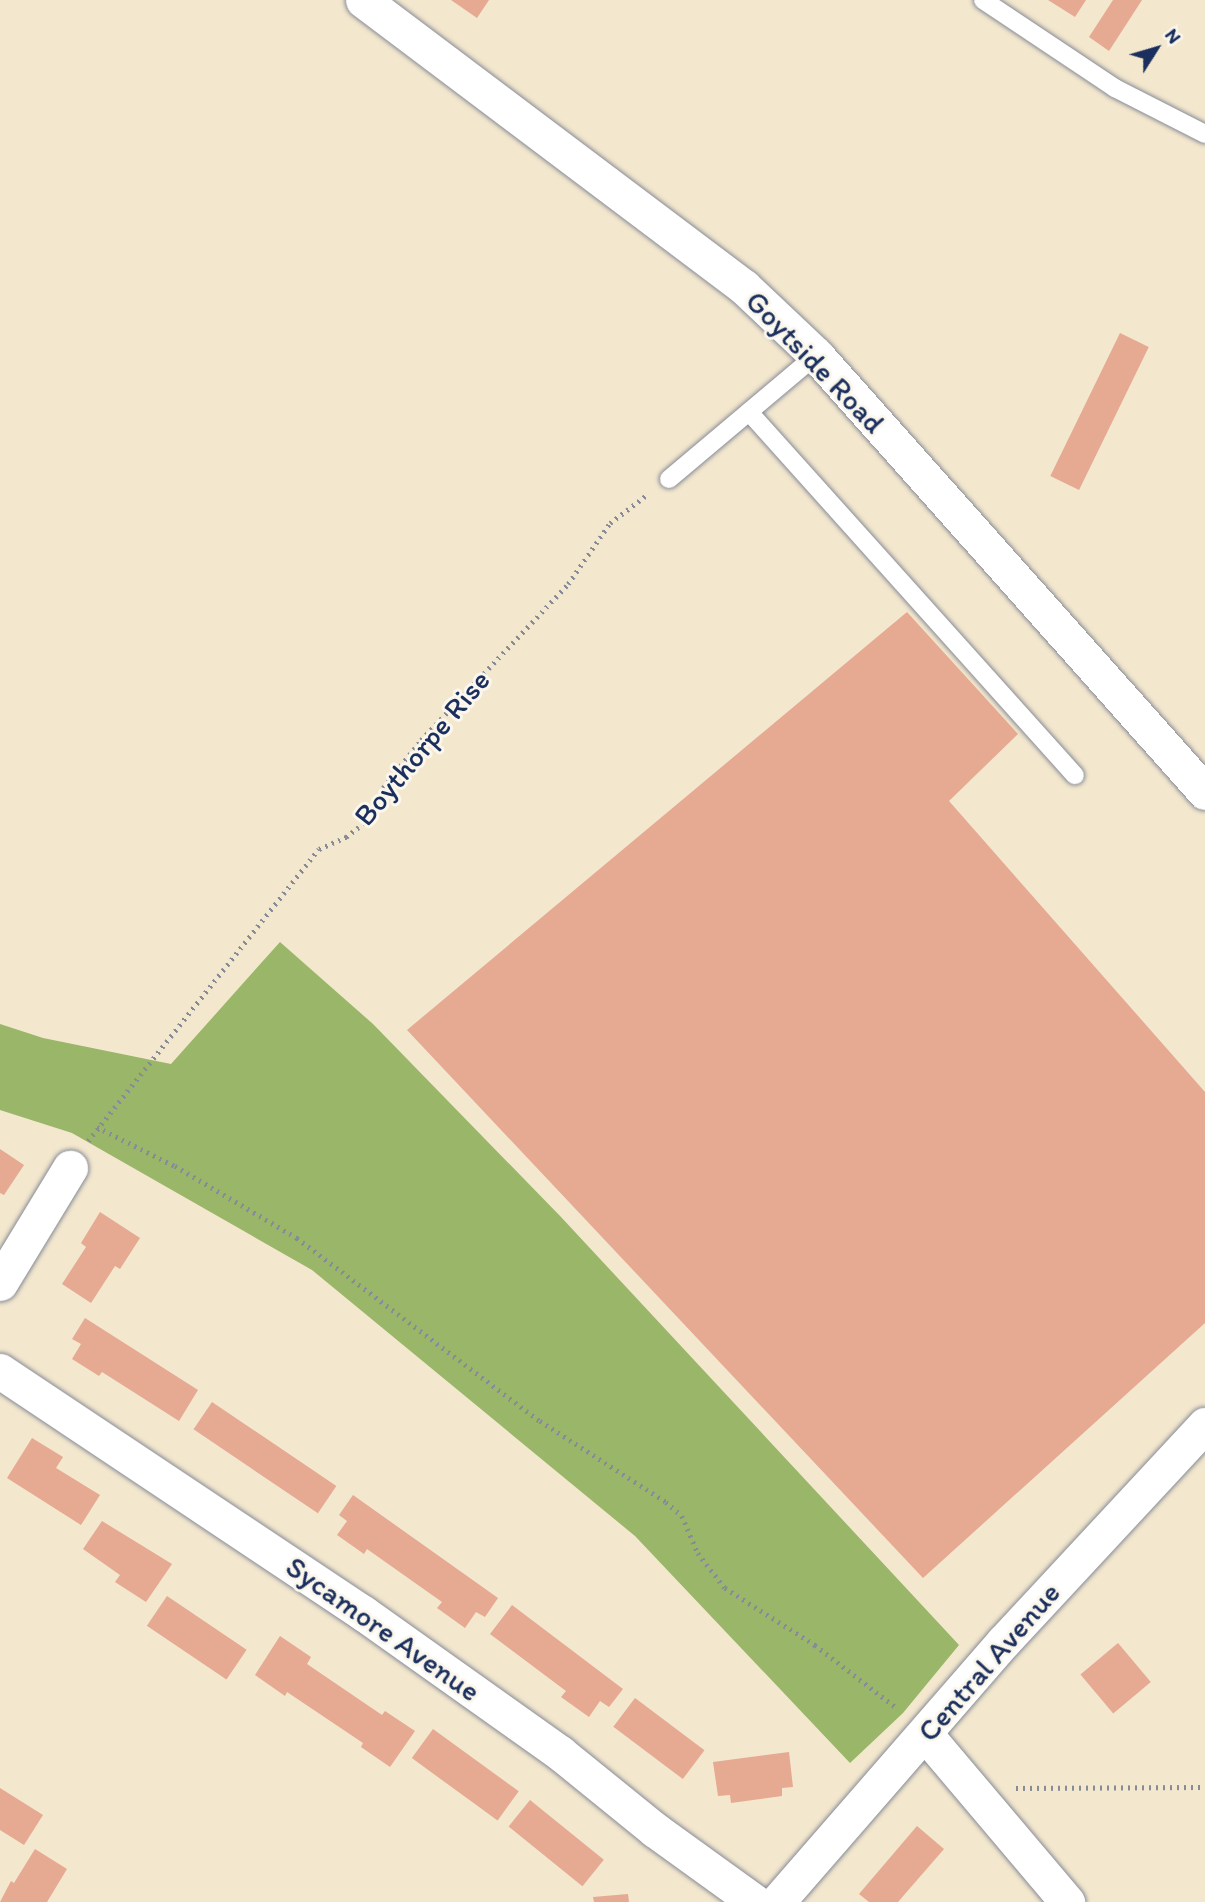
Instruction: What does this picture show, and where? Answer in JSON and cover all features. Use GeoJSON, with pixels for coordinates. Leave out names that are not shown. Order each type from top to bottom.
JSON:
{"type":"FeatureCollection","features":[{"type":"Feature","properties":{"kind":"street","name":"Goytside Road"},"geometry":{"type":"LineString","coordinates":[[363,0],[744,287],[816,355],[1205,792]]}},
{"type":"Feature","properties":{"kind":"street"},"geometry":{"type":"LineString","coordinates":[[0,1283],[70,1168]]}},
{"type":"Feature","properties":{"kind":"street","name":"Sycamore Avenue"},"geometry":{"type":"LineString","coordinates":[[0,1371],[363,1612],[560,1753],[655,1830],[755,1902]]}},
{"type":"Feature","properties":{"kind":"street","name":"Central Avenue"},"geometry":{"type":"LineString","coordinates":[[777,1902],[926,1735],[1004,1641],[1205,1425]]}},
{"type":"Feature","properties":{"kind":"street"},"geometry":{"type":"LineString","coordinates":[[926,1735],[1067,1902]]}},
{"type":"Feature","properties":{"kind":"lane"},"geometry":{"type":"LineString","coordinates":[[983,0],[1115,88],[1205,134]]}},
{"type":"Feature","properties":{"kind":"lane"},"geometry":{"type":"LineString","coordinates":[[668,479],[816,355]]}},
{"type":"Feature","properties":{"kind":"lane"},"geometry":{"type":"LineString","coordinates":[[749,412],[1075,775]]}},
{"type":"Feature","properties":{"kind":"path","name":"Boythorpe Rise"},"geometry":{"type":"LineString","coordinates":[[70,1168],[97,1127],[319,849],[346,837],[369,819],[383,788],[413,750],[568,584],[610,523],[668,479]]}},
{"type":"Feature","properties":{"kind":"path"},"geometry":{"type":"LineString","coordinates":[[97,1127],[176,1166],[297,1238],[540,1421],[666,1502],[682,1516],[698,1553],[724,1588],[816,1645],[903,1713],[926,1735]]}},
{"type":"Feature","properties":{"kind":"path"},"geometry":{"type":"LineString","coordinates":[[973,1789],[1205,1787]]}},
{"type":"Feature","properties":{"kind":"green space"},"geometry":{"type":"Polygon","coordinates":[[[280,942],[373,1024],[561,1217],[959,1645],[903,1713],[850,1763],[635,1536],[312,1270],[72,1133],[0,1110],[0,1024],[43,1038],[171,1064],[280,942]]]}},
{"type":"Feature","properties":{"kind":"building"},"geometry":{"type":"Polygon","coordinates":[[[451,0],[489,0],[477,18],[451,0]]]}},
{"type":"Feature","properties":{"kind":"building"},"geometry":{"type":"Polygon","coordinates":[[[1048,0],[1086,0],[1075,17],[1048,0]]]}},
{"type":"Feature","properties":{"kind":"building"},"geometry":{"type":"Polygon","coordinates":[[[1113,0],[1142,0],[1109,51],[1089,37],[1113,0]]]}},
{"type":"Feature","properties":{"kind":"building"},"geometry":{"type":"Polygon","coordinates":[[[1120,333],[1149,347],[1079,490],[1050,476],[1120,333]]]}},
{"type":"Feature","properties":{"kind":"building"},"geometry":{"type":"Polygon","coordinates":[[[907,612],[1018,734],[949,801],[1205,1092],[1205,1323],[923,1578],[407,1030],[907,612]]]}},
{"type":"Feature","properties":{"kind":"building"},"geometry":{"type":"Polygon","coordinates":[[[0,1149],[24,1165],[4,1195],[0,1193],[0,1149]]]}},
{"type":"Feature","properties":{"kind":"building"},"geometry":{"type":"Polygon","coordinates":[[[100,1212],[140,1238],[120,1269],[115,1266],[91,1303],[62,1284],[86,1247],[81,1243],[100,1212]]]}},
{"type":"Feature","properties":{"kind":"building"},"geometry":{"type":"Polygon","coordinates":[[[85,1318],[198,1390],[179,1421],[102,1372],[99,1376],[72,1359],[81,1344],[72,1339],[85,1318]]]}},
{"type":"Feature","properties":{"kind":"building"},"geometry":{"type":"Polygon","coordinates":[[[212,1402],[336,1486],[318,1513],[194,1429],[212,1402]]]}},
{"type":"Feature","properties":{"kind":"building"},"geometry":{"type":"Polygon","coordinates":[[[32,1438],[63,1457],[56,1468],[100,1495],[81,1525],[7,1478],[32,1438]]]}},
{"type":"Feature","properties":{"kind":"building"},"geometry":{"type":"Polygon","coordinates":[[[353,1495],[498,1598],[485,1617],[476,1612],[465,1628],[437,1608],[442,1602],[367,1549],[364,1554],[337,1535],[347,1521],[339,1515],[353,1495]]]}},
{"type":"Feature","properties":{"kind":"building"},"geometry":{"type":"Polygon","coordinates":[[[102,1521],[172,1564],[146,1602],[115,1582],[120,1575],[83,1549],[102,1521]]]}},
{"type":"Feature","properties":{"kind":"building"},"geometry":{"type":"Polygon","coordinates":[[[167,1596],[247,1650],[226,1680],[147,1626],[167,1596]]]}},
{"type":"Feature","properties":{"kind":"building"},"geometry":{"type":"Polygon","coordinates":[[[512,1605],[623,1689],[609,1707],[600,1701],[589,1717],[561,1697],[566,1691],[490,1634],[512,1605]]]}},
{"type":"Feature","properties":{"kind":"building"},"geometry":{"type":"Polygon","coordinates":[[[280,1636],[311,1657],[307,1664],[382,1715],[385,1711],[415,1731],[390,1767],[361,1747],[363,1743],[287,1692],[285,1696],[255,1675],[280,1636]]]}},
{"type":"Feature","properties":{"kind":"building"},"geometry":{"type":"Polygon","coordinates":[[[1118,1643],[1151,1682],[1113,1714],[1080,1674],[1118,1643]]]}},
{"type":"Feature","properties":{"kind":"building"},"geometry":{"type":"Polygon","coordinates":[[[635,1698],[704,1750],[683,1779],[613,1727],[635,1698]]]}},
{"type":"Feature","properties":{"kind":"building"},"geometry":{"type":"Polygon","coordinates":[[[433,1729],[519,1791],[498,1820],[412,1758],[433,1729]]]}},
{"type":"Feature","properties":{"kind":"building"},"geometry":{"type":"Polygon","coordinates":[[[789,1752],[793,1787],[782,1788],[782,1796],[731,1803],[730,1795],[718,1796],[713,1762],[789,1752]]]}},
{"type":"Feature","properties":{"kind":"building"},"geometry":{"type":"Polygon","coordinates":[[[0,1788],[43,1815],[24,1845],[0,1830],[0,1788]]]}},
{"type":"Feature","properties":{"kind":"building"},"geometry":{"type":"Polygon","coordinates":[[[530,1800],[604,1860],[582,1886],[509,1826],[530,1800]]]}},
{"type":"Feature","properties":{"kind":"building"},"geometry":{"type":"Polygon","coordinates":[[[917,1826],[944,1849],[898,1902],[869,1902],[859,1894],[917,1826]]]}},
{"type":"Feature","properties":{"kind":"building"},"geometry":{"type":"Polygon","coordinates":[[[35,1849],[67,1869],[47,1902],[0,1902],[11,1881],[14,1883],[35,1849]]]}},
{"type":"Feature","properties":{"kind":"building"},"geometry":{"type":"Polygon","coordinates":[[[628,1894],[629,1902],[594,1902],[593,1897],[628,1894]]]}}]}
